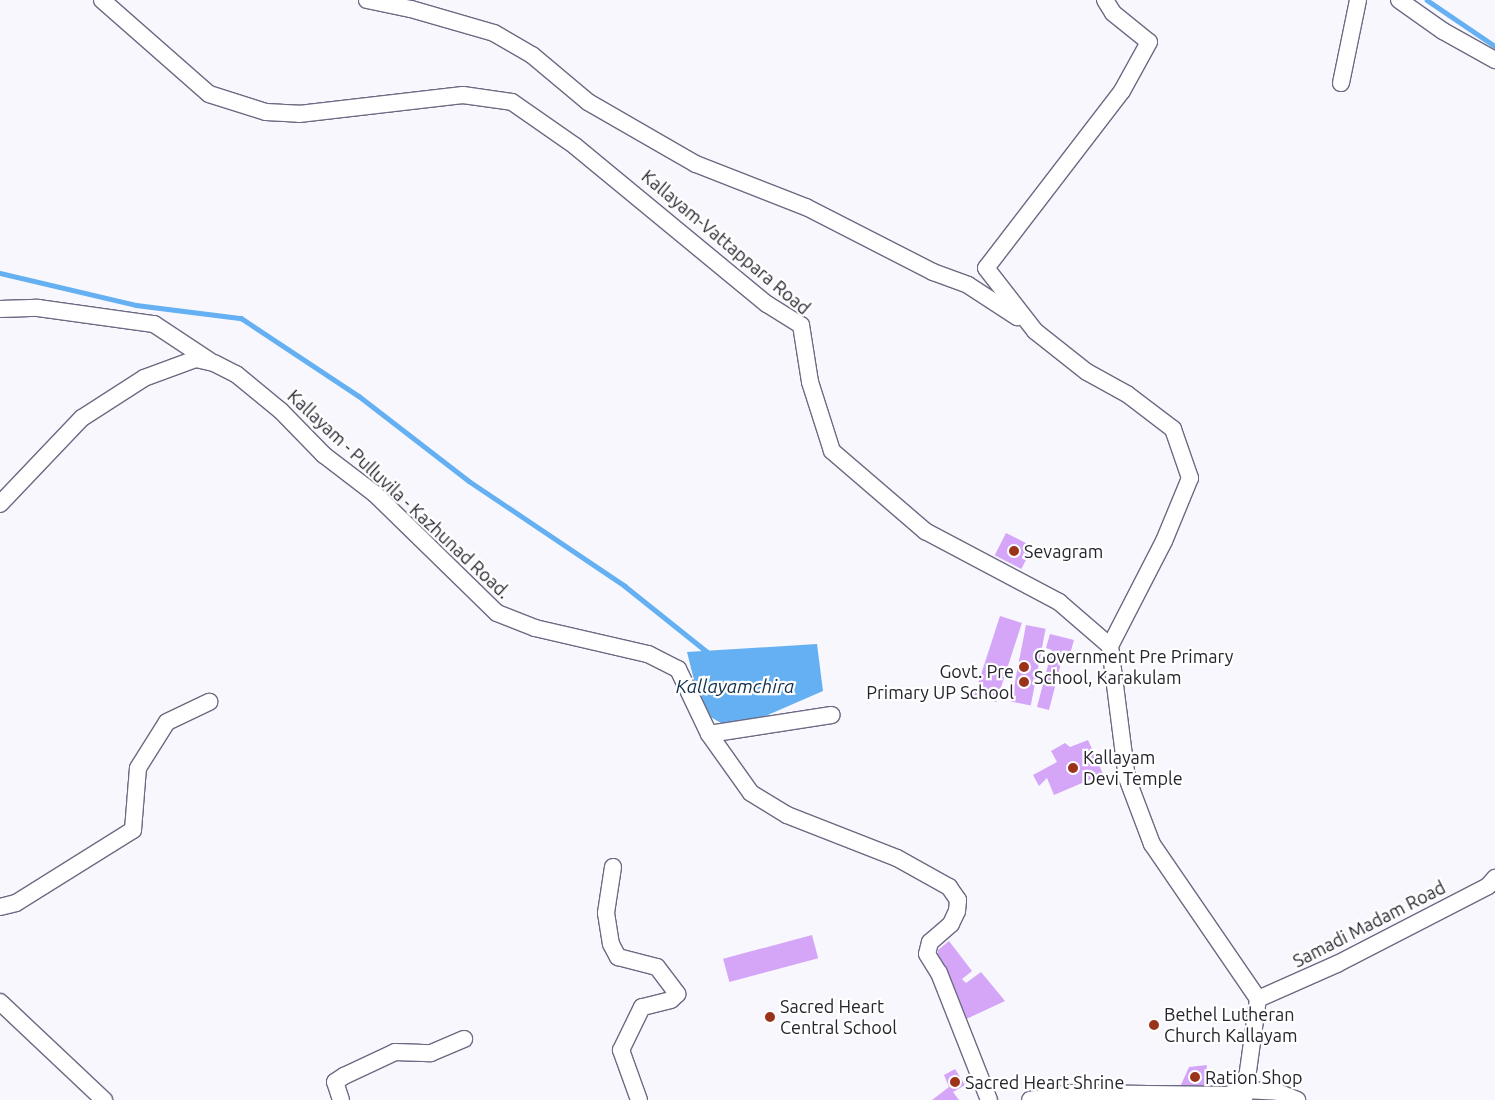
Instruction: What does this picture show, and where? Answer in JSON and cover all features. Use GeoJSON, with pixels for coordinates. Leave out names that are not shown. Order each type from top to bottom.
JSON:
{"type":"FeatureCollection","features":[{"type":"Feature","properties":{"kind":"street","name":"Kallayam-Vattappara Road"},"geometry":{"type":"LineString","coordinates":[[102,0],[209,94],[266,112],[299,114],[463,95],[506,100],[519,106],[626,185],[767,304],[801,325],[810,382],[828,444],[854,472],[925,531],[1058,602],[1110,646]]}},
{"type":"Feature","properties":{"kind":"street"},"geometry":{"type":"LineString","coordinates":[[367,0],[411,9],[494,33],[532,54],[588,102],[696,164],[806,207],[933,272],[968,285],[1035,331],[1088,372],[1127,394],[1173,430],[1190,478],[1164,541],[1110,646],[1127,778],[1152,844],[1258,999],[1244,1095]]}},
{"type":"Feature","properties":{"kind":"street"},"geometry":{"type":"LineString","coordinates":[[1035,331],[986,268],[1122,91],[1149,42],[1113,13],[1105,0]]}},
{"type":"Feature","properties":{"kind":"street"},"geometry":{"type":"LineString","coordinates":[[1342,83],[1358,0]]}},
{"type":"Feature","properties":{"kind":"street"},"geometry":{"type":"LineString","coordinates":[[1399,0],[1443,31],[1495,60]]}},
{"type":"Feature","properties":{"kind":"street","name":"Kallayam - Pulluvila - Kazhunad Road."},"geometry":{"type":"LineString","coordinates":[[0,309],[38,308],[154,324],[211,362],[236,374],[281,411],[324,455],[374,494],[497,613],[535,628],[648,654],[678,669],[709,734],[751,793],[787,815],[897,858],[949,887],[958,900],[957,911],[952,924],[930,942],[927,954],[939,973],[989,1100]]}},
{"type":"Feature","properties":{"kind":"street","name":"Kallayam - Pulluvila - Kazhunad Road."},"geometry":{"type":"LineString","coordinates":[[0,504],[77,424],[144,378],[196,359],[211,362]]}},
{"type":"Feature","properties":{"kind":"street"},"geometry":{"type":"LineString","coordinates":[[0,907],[16,903],[133,830],[138,768],[166,722],[210,702]]}},
{"type":"Feature","properties":{"kind":"street"},"geometry":{"type":"LineString","coordinates":[[709,734],[832,715]]}},
{"type":"Feature","properties":{"kind":"street"},"geometry":{"type":"LineString","coordinates":[[613,867],[606,913],[611,944],[618,957],[657,967],[677,994],[671,1000],[642,1007],[621,1050],[639,1100]]}},
{"type":"Feature","properties":{"kind":"street","name":"Samadi Madam Road"},"geometry":{"type":"LineString","coordinates":[[1258,999],[1337,964],[1488,886],[1495,878]]}},
{"type":"Feature","properties":{"kind":"street"},"geometry":{"type":"LineString","coordinates":[[0,1002],[104,1100]]}},
{"type":"Feature","properties":{"kind":"street"},"geometry":{"type":"LineString","coordinates":[[340,1100],[335,1082],[344,1076],[395,1052],[431,1053],[464,1039]]}},
{"type":"Feature","properties":{"kind":"street"},"geometry":{"type":"LineString","coordinates":[[1030,1100],[1069,1093],[1244,1095],[1278,1092],[1297,1100]]}},
{"type":"Feature","properties":{"kind":"water","name":"Kallayamchira"},"geometry":{"type":"Polygon","coordinates":[[[817,644],[823,691],[733,730],[702,712],[687,652],[817,644]]]}},
{"type":"Feature","properties":{"kind":"building","name":"Sevagram"},"geometry":{"type":"Polygon","coordinates":[[[1006,533],[1033,547],[1021,569],[995,555],[1006,533]]]}},
{"type":"Feature","properties":{"kind":"building"},"geometry":{"type":"Polygon","coordinates":[[[1000,616],[1022,623],[996,702],[974,695],[1000,616]]]}},
{"type":"Feature","properties":{"kind":"building","name":"Govt. Pre Primary UP School"},"geometry":{"type":"Polygon","coordinates":[[[1026,625],[1046,629],[1031,705],[1011,702],[1026,625]]]}},
{"type":"Feature","properties":{"kind":"building"},"geometry":{"type":"Polygon","coordinates":[[[1050,634],[1074,640],[1070,654],[1064,652],[1049,710],[1037,707],[1052,650],[1046,648],[1050,634]]]}},
{"type":"Feature","properties":{"kind":"building","name":"Kallayam Devi Temple"},"geometry":{"type":"Polygon","coordinates":[[[1088,740],[1103,774],[1054,795],[1047,778],[1039,786],[1033,775],[1057,762],[1051,751],[1065,743],[1070,747],[1088,740]]]}},
{"type":"Feature","properties":{"kind":"building"},"geometry":{"type":"Polygon","coordinates":[[[812,935],[818,958],[729,982],[723,959],[812,935]]]}},
{"type":"Feature","properties":{"kind":"building","name":"Sacred Heart Central School"},"geometry":{"type":"Polygon","coordinates":[[[949,941],[972,971],[962,979],[966,983],[981,972],[1005,1001],[962,1021],[937,964],[938,950],[949,941]]]}},
{"type":"Feature","properties":{"kind":"building","name":"Ration Shop"},"geometry":{"type":"Polygon","coordinates":[[[1207,1065],[1204,1090],[1180,1087],[1189,1067],[1207,1065]]]}},
{"type":"Feature","properties":{"kind":"building"},"geometry":{"type":"Polygon","coordinates":[[[955,1069],[965,1085],[953,1092],[959,1100],[932,1100],[949,1087],[944,1075],[955,1069]]]}},
{"type":"Feature","properties":{"kind":"waterway"},"geometry":{"type":"LineString","coordinates":[[1427,0],[1495,46]]}},
{"type":"Feature","properties":{"kind":"waterway"},"geometry":{"type":"LineString","coordinates":[[0,273],[136,305],[241,318],[359,396],[469,481],[625,586],[711,655]]}},
{"type":"Feature","properties":{"kind":"place","name":"Sevagram"},"geometry":{"type":"Point","coordinates":[1014,551]}},
{"type":"Feature","properties":{"kind":"place","name":"Government Pre Primary School, Karakulam"},"geometry":{"type":"Point","coordinates":[1024,667]}},
{"type":"Feature","properties":{"kind":"place","name":"Govt. Pre Primary UP School"},"geometry":{"type":"Point","coordinates":[1024,682]}},
{"type":"Feature","properties":{"kind":"place","name":"Kallayam Devi Temple"},"geometry":{"type":"Point","coordinates":[1073,768]}},
{"type":"Feature","properties":{"kind":"place","name":"Sacred Heart Central School"},"geometry":{"type":"Point","coordinates":[770,1017]}},
{"type":"Feature","properties":{"kind":"place","name":"Bethel Lutheran Church Kallayam"},"geometry":{"type":"Point","coordinates":[1154,1025]}},
{"type":"Feature","properties":{"kind":"place","name":"Ration Shop"},"geometry":{"type":"Point","coordinates":[1195,1077]}},
{"type":"Feature","properties":{"kind":"place","name":"Sacred Heart Shrine"},"geometry":{"type":"Point","coordinates":[955,1082]}}]}
